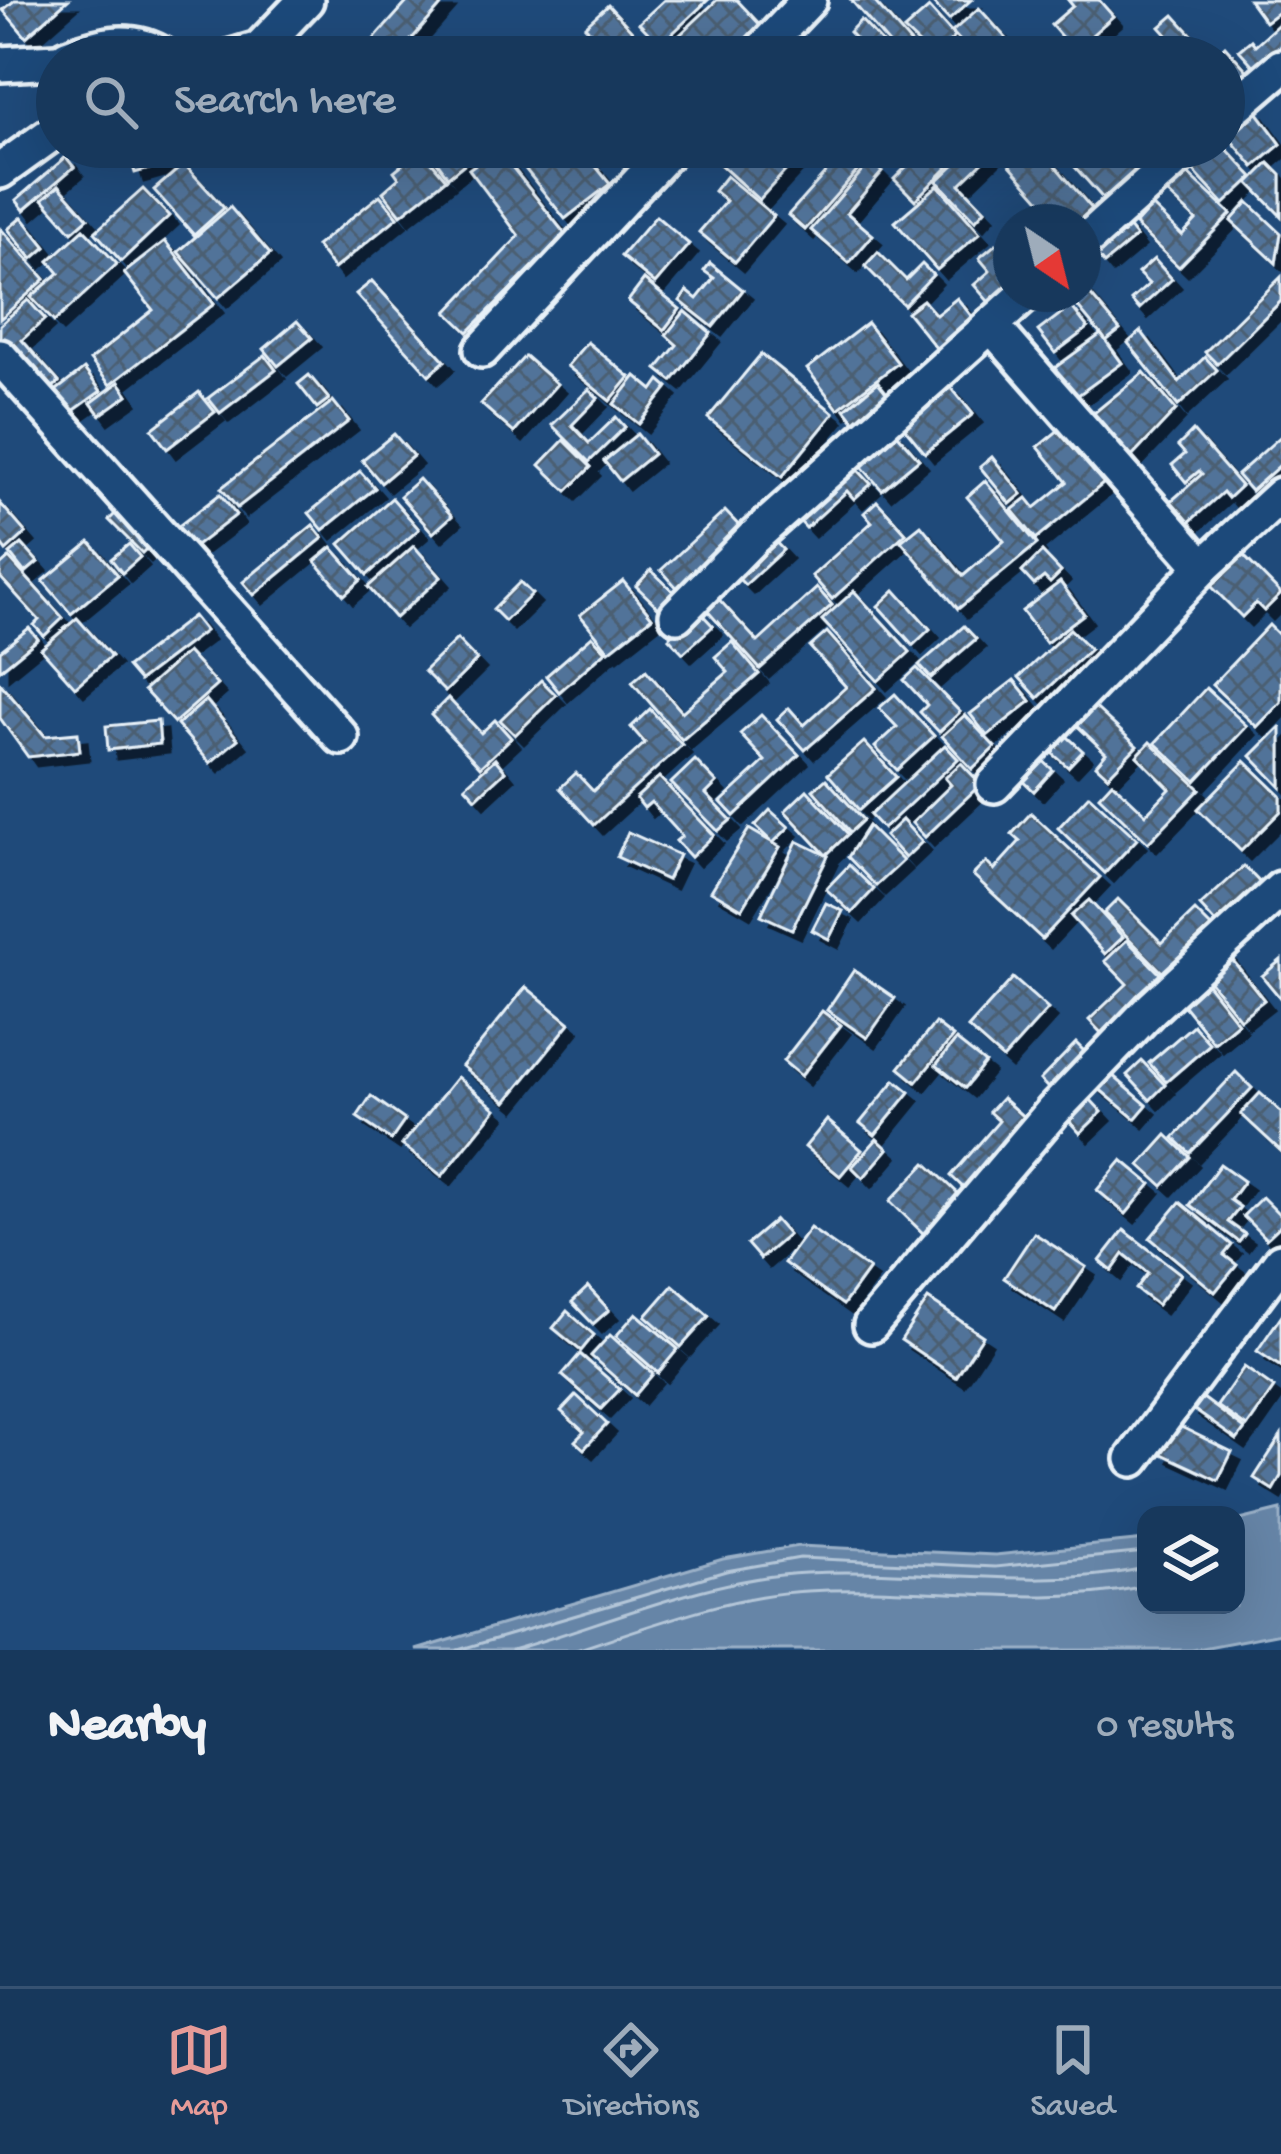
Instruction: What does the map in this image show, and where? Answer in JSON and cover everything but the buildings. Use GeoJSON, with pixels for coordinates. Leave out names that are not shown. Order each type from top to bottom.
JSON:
{"type":"FeatureCollection","features":[{"type":"Feature","properties":{"kind":"street"},"geometry":{"type":"LineString","coordinates":[[271,36],[306,0]]}},
{"type":"Feature","properties":{"kind":"street"},"geometry":{"type":"LineString","coordinates":[[775,36],[809,0]]}},
{"type":"Feature","properties":{"kind":"street"},"geometry":{"type":"LineString","coordinates":[[0,64],[36,62]]}},
{"type":"Feature","properties":{"kind":"street"},"geometry":{"type":"LineString","coordinates":[[1245,98],[1281,67]]}},
{"type":"Feature","properties":{"kind":"street"},"geometry":{"type":"LineString","coordinates":[[0,171],[36,145]]}},
{"type":"Feature","properties":{"kind":"street"},"geometry":{"type":"LineString","coordinates":[[482,350],[651,168]]}},
{"type":"Feature","properties":{"kind":"street"},"geometry":{"type":"LineString","coordinates":[[1101,227],[1167,168]]}},
{"type":"Feature","properties":{"kind":"street"},"geometry":{"type":"LineString","coordinates":[[677,615],[753,538],[1006,312]]}},
{"type":"Feature","properties":{"kind":"street"},"geometry":{"type":"LineString","coordinates":[[992,325],[1203,567]]}},
{"type":"Feature","properties":{"kind":"street"},"geometry":{"type":"LineString","coordinates":[[0,357],[341,737]]}},
{"type":"Feature","properties":{"kind":"street"},"geometry":{"type":"LineString","coordinates":[[994,785],[1203,567],[1281,495]]}},
{"type":"Feature","properties":{"kind":"street"},"geometry":{"type":"LineString","coordinates":[[871,1325],[1053,1112],[1150,1010],[1281,889]]}},
{"type":"Feature","properties":{"kind":"street"},"geometry":{"type":"LineString","coordinates":[[1133,1459],[1281,1261]]}},
{"type":"Feature","properties":{"kind":"water"},"geometry":{"type":"Polygon","coordinates":[[[1281,1510],[1281,1633],[1192,1650],[416,1650],[723,1559],[799,1546],[995,1555],[1137,1541],[1137,1614],[1245,1614],[1245,1519],[1281,1510]]]}}]}
